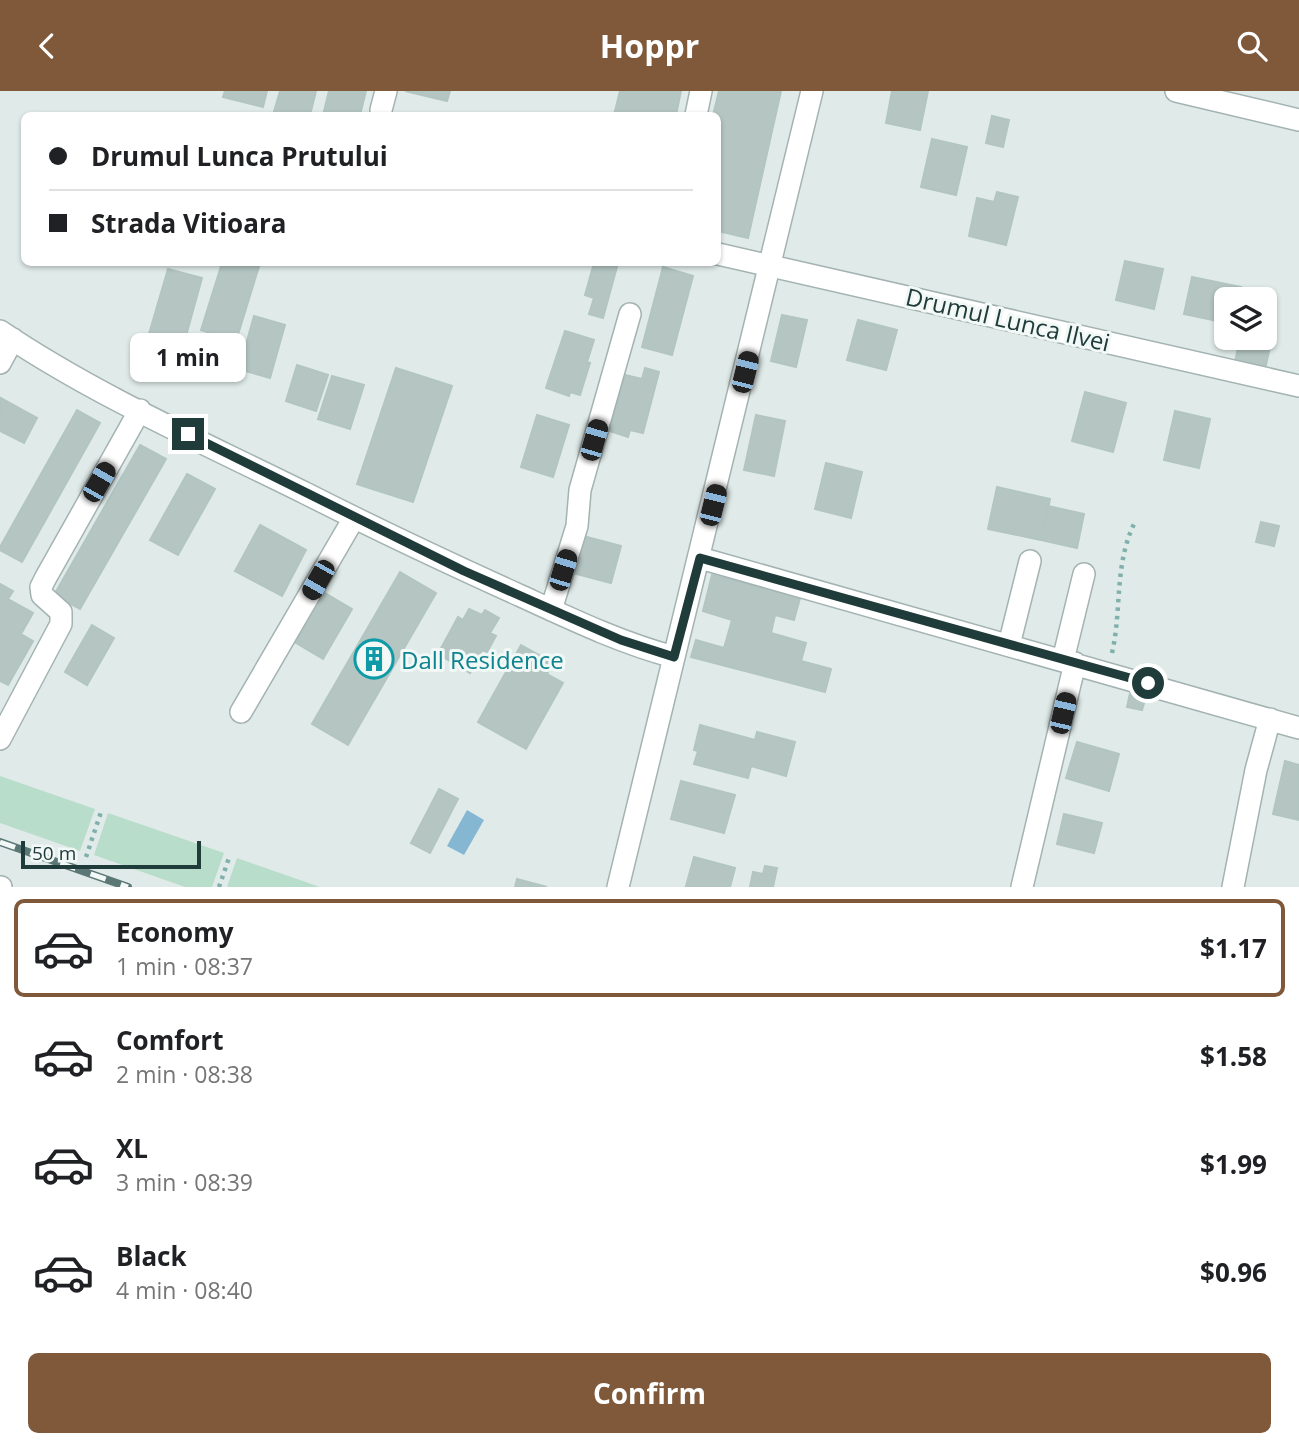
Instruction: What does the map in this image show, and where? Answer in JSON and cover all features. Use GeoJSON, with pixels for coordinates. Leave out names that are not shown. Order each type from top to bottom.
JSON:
{"type":"FeatureCollection","features":[{"type":"Feature","properties":{"kind":"street"},"geometry":{"type":"LineString","coordinates":[[697,112],[701,91]]}},
{"type":"Feature","properties":{"kind":"street"},"geometry":{"type":"LineString","coordinates":[[618,887],[812,91]]}},
{"type":"Feature","properties":{"kind":"street"},"geometry":{"type":"LineString","coordinates":[[1176,91],[1299,120]]}},
{"type":"Feature","properties":{"kind":"street","name":"Drumul Lunca Ilvei"},"geometry":{"type":"LineString","coordinates":[[721,255],[1299,386]]}},
{"type":"Feature","properties":{"kind":"street"},"geometry":{"type":"LineString","coordinates":[[551,610],[577,526],[580,491],[630,314]]}},
{"type":"Feature","properties":{"kind":"street"},"geometry":{"type":"LineString","coordinates":[[0,363],[6,335],[35,355],[140,411],[354,518],[551,610],[621,640],[674,657]]}},
{"type":"Feature","properties":{"kind":"street"},"geometry":{"type":"LineString","coordinates":[[0,739],[61,624],[61,612],[42,595],[41,587],[140,411]]}},
{"type":"Feature","properties":{"kind":"street"},"geometry":{"type":"LineString","coordinates":[[241,712],[354,518]]}},
{"type":"Feature","properties":{"kind":"street"},"geometry":{"type":"LineString","coordinates":[[700,558],[1299,728]]}},
{"type":"Feature","properties":{"kind":"street"},"geometry":{"type":"LineString","coordinates":[[1009,645],[1030,561]]}},
{"type":"Feature","properties":{"kind":"street"},"geometry":{"type":"LineString","coordinates":[[1022,887],[1069,662],[1083,574]]}},
{"type":"Feature","properties":{"kind":"street"},"geometry":{"type":"LineString","coordinates":[[1233,887],[1256,770],[1270,719]]}},
{"type":"Feature","properties":{"kind":"path"},"geometry":{"type":"LineString","coordinates":[[1107,672],[1116,636],[1124,554],[1134,524]]}},
{"type":"Feature","properties":{"kind":"path"},"geometry":{"type":"LineString","coordinates":[[86,857],[102,813]]}},
{"type":"Feature","properties":{"kind":"path"},"geometry":{"type":"LineString","coordinates":[[219,887],[230,855]]}},
{"type":"Feature","properties":{"kind":"green space"},"geometry":{"type":"Polygon","coordinates":[[[0,776],[95,809],[80,851],[0,823],[0,776]]]}},
{"type":"Feature","properties":{"kind":"green space"},"geometry":{"type":"Polygon","coordinates":[[[108,813],[224,853],[212,887],[185,887],[94,855],[108,813]]]}},
{"type":"Feature","properties":{"kind":"green space"},"geometry":{"type":"Polygon","coordinates":[[[237,858],[320,887],[227,887],[237,858]]]}},
{"type":"Feature","properties":{"kind":"water"},"geometry":{"type":"Polygon","coordinates":[[[467,810],[484,820],[464,855],[447,846],[467,810]]]}},
{"type":"Feature","properties":{"kind":"building"},"geometry":{"type":"Polygon","coordinates":[[[225,91],[267,91],[263,107],[223,97],[225,91]]]}},
{"type":"Feature","properties":{"kind":"building"},"geometry":{"type":"Polygon","coordinates":[[[280,91],[316,91],[311,112],[274,112],[280,91]]]}},
{"type":"Feature","properties":{"kind":"building"},"geometry":{"type":"Polygon","coordinates":[[[329,91],[366,91],[361,112],[324,112],[329,91]]]}},
{"type":"Feature","properties":{"kind":"building"},"geometry":{"type":"Polygon","coordinates":[[[405,91],[450,91],[447,101],[405,91]]]}},
{"type":"Feature","properties":{"kind":"building"},"geometry":{"type":"Polygon","coordinates":[[[620,91],[681,91],[677,112],[615,112],[620,91]]]}},
{"type":"Feature","properties":{"kind":"building"},"geometry":{"type":"Polygon","coordinates":[[[719,91],[781,91],[748,238],[721,232],[721,112],[714,112],[719,91]]]}},
{"type":"Feature","properties":{"kind":"building"},"geometry":{"type":"Polygon","coordinates":[[[892,91],[928,91],[920,130],[886,123],[892,91]]]}},
{"type":"Feature","properties":{"kind":"building"},"geometry":{"type":"Polygon","coordinates":[[[992,116],[1009,120],[1003,147],[986,143],[992,116]]]}},
{"type":"Feature","properties":{"kind":"building"},"geometry":{"type":"Polygon","coordinates":[[[932,139],[967,147],[956,195],[921,187],[932,139]]]}},
{"type":"Feature","properties":{"kind":"building"},"geometry":{"type":"Polygon","coordinates":[[[997,192],[1018,197],[1006,245],[969,236],[977,198],[994,202],[997,192]]]}},
{"type":"Feature","properties":{"kind":"building"},"geometry":{"type":"Polygon","coordinates":[[[1125,261],[1163,269],[1154,309],[1116,300],[1125,261]]]}},
{"type":"Feature","properties":{"kind":"building"},"geometry":{"type":"Polygon","coordinates":[[[221,266],[259,266],[236,341],[201,330],[221,266]]]}},
{"type":"Feature","properties":{"kind":"building"},"geometry":{"type":"Polygon","coordinates":[[[593,266],[617,266],[603,318],[589,314],[594,298],[585,295],[593,266]]]}},
{"type":"Feature","properties":{"kind":"building"},"geometry":{"type":"Polygon","coordinates":[[[663,267],[693,276],[672,355],[642,347],[663,267]]]}},
{"type":"Feature","properties":{"kind":"building"},"geometry":{"type":"Polygon","coordinates":[[[168,269],[202,278],[181,354],[146,344],[168,269]]]}},
{"type":"Feature","properties":{"kind":"building"},"geometry":{"type":"Polygon","coordinates":[[[1192,277],[1241,287],[1214,287],[1214,320],[1184,314],[1192,277]]]}},
{"type":"Feature","properties":{"kind":"building"},"geometry":{"type":"Polygon","coordinates":[[[782,315],[807,320],[796,367],[771,361],[782,315]]]}},
{"type":"Feature","properties":{"kind":"building"},"geometry":{"type":"Polygon","coordinates":[[[254,316],[285,325],[270,378],[239,369],[254,316]]]}},
{"type":"Feature","properties":{"kind":"building"},"geometry":{"type":"Polygon","coordinates":[[[858,320],[897,330],[886,370],[847,360],[858,320]]]}},
{"type":"Feature","properties":{"kind":"building"},"geometry":{"type":"Polygon","coordinates":[[[565,331],[594,340],[580,395],[570,392],[569,396],[546,388],[565,331]]]}},
{"type":"Feature","properties":{"kind":"building"},"geometry":{"type":"Polygon","coordinates":[[[1238,350],[1269,350],[1265,369],[1235,362],[1238,350]]]}},
{"type":"Feature","properties":{"kind":"building"},"geometry":{"type":"Polygon","coordinates":[[[297,365],[328,375],[316,411],[286,401],[297,365]]]}},
{"type":"Feature","properties":{"kind":"building"},"geometry":{"type":"Polygon","coordinates":[[[396,368],[452,386],[413,502],[357,484],[396,368]]]}},
{"type":"Feature","properties":{"kind":"building"},"geometry":{"type":"Polygon","coordinates":[[[645,368],[659,372],[643,433],[630,430],[628,437],[610,431],[625,375],[642,379],[645,368]]]}},
{"type":"Feature","properties":{"kind":"building"},"geometry":{"type":"Polygon","coordinates":[[[332,376],[364,385],[350,429],[318,419],[332,376]]]}},
{"type":"Feature","properties":{"kind":"building"},"geometry":{"type":"Polygon","coordinates":[[[1085,392],[1126,403],[1113,452],[1072,441],[1085,392]]]}},
{"type":"Feature","properties":{"kind":"building"},"geometry":{"type":"Polygon","coordinates":[[[1,398],[37,418],[24,443],[0,431],[1,398]]]}},
{"type":"Feature","properties":{"kind":"building"},"geometry":{"type":"Polygon","coordinates":[[[77,410],[100,423],[22,562],[0,550],[0,547],[77,410]]]}},
{"type":"Feature","properties":{"kind":"building"},"geometry":{"type":"Polygon","coordinates":[[[1175,411],[1210,419],[1199,468],[1164,460],[1175,411]]]}},
{"type":"Feature","properties":{"kind":"building"},"geometry":{"type":"Polygon","coordinates":[[[537,415],[569,425],[553,477],[521,467],[537,415]]]}},
{"type":"Feature","properties":{"kind":"building"},"geometry":{"type":"Polygon","coordinates":[[[756,415],[785,421],[774,476],[744,470],[756,415]]]}},
{"type":"Feature","properties":{"kind":"building"},"geometry":{"type":"Polygon","coordinates":[[[140,445],[166,459],[80,609],[54,595],[140,445]]]}},
{"type":"Feature","properties":{"kind":"building"},"geometry":{"type":"Polygon","coordinates":[[[826,463],[862,472],[851,518],[815,509],[826,463]]]}},
{"type":"Feature","properties":{"kind":"building"},"geometry":{"type":"Polygon","coordinates":[[[187,474],[215,489],[178,555],[150,540],[187,474]]]}},
{"type":"Feature","properties":{"kind":"building"},"geometry":{"type":"Polygon","coordinates":[[[997,487],[1050,499],[1041,540],[988,529],[997,487]]]}},
{"type":"Feature","properties":{"kind":"building"},"geometry":{"type":"Polygon","coordinates":[[[1048,506],[1084,514],[1077,548],[1041,540],[1048,506]]]}},
{"type":"Feature","properties":{"kind":"building"},"geometry":{"type":"Polygon","coordinates":[[[1261,522],[1279,526],[1274,546],[1256,542],[1261,522]]]}},
{"type":"Feature","properties":{"kind":"building"},"geometry":{"type":"Polygon","coordinates":[[[260,525],[306,550],[282,596],[235,571],[260,525]]]}},
{"type":"Feature","properties":{"kind":"building"},"geometry":{"type":"Polygon","coordinates":[[[583,536],[621,546],[611,583],[573,573],[583,536]]]}},
{"type":"Feature","properties":{"kind":"building","name":"Dall Residence"},"geometry":{"type":"Polygon","coordinates":[[[400,572],[436,593],[348,745],[312,724],[400,572]]]}},
{"type":"Feature","properties":{"kind":"building"},"geometry":{"type":"Polygon","coordinates":[[[712,575],[800,598],[794,620],[775,615],[771,633],[806,643],[801,661],[831,669],[825,692],[691,657],[696,640],[724,648],[732,620],[703,611],[712,575]]]}},
{"type":"Feature","properties":{"kind":"building"},"geometry":{"type":"Polygon","coordinates":[[[0,584],[13,591],[8,599],[33,613],[21,634],[33,641],[8,685],[0,681],[0,584]]]}},
{"type":"Feature","properties":{"kind":"building"},"geometry":{"type":"Polygon","coordinates":[[[325,593],[352,609],[323,659],[296,643],[325,593]]]}},
{"type":"Feature","properties":{"kind":"building"},"geometry":{"type":"Polygon","coordinates":[[[469,609],[482,615],[485,610],[499,618],[490,633],[496,636],[487,652],[482,650],[470,673],[438,654],[458,617],[463,620],[469,609]]]}},
{"type":"Feature","properties":{"kind":"building"},"geometry":{"type":"Polygon","coordinates":[[[92,625],[114,638],[87,685],[65,672],[92,625]]]}},
{"type":"Feature","properties":{"kind":"building"},"geometry":{"type":"Polygon","coordinates":[[[521,645],[553,663],[547,674],[563,683],[526,749],[478,722],[521,645]]]}},
{"type":"Feature","properties":{"kind":"building"},"geometry":{"type":"Polygon","coordinates":[[[1131,689],[1147,693],[1142,710],[1127,707],[1131,689]]]}},
{"type":"Feature","properties":{"kind":"building"},"geometry":{"type":"Polygon","coordinates":[[[700,725],[755,740],[757,732],[795,742],[786,776],[751,766],[748,778],[694,764],[698,751],[694,750],[700,725]]]}},
{"type":"Feature","properties":{"kind":"building"},"geometry":{"type":"Polygon","coordinates":[[[1077,742],[1119,754],[1109,791],[1066,778],[1077,742]]]}},
{"type":"Feature","properties":{"kind":"building"},"geometry":{"type":"Polygon","coordinates":[[[1285,761],[1299,765],[1299,820],[1273,814],[1285,761]]]}},
{"type":"Feature","properties":{"kind":"building"},"geometry":{"type":"Polygon","coordinates":[[[681,781],[735,795],[724,833],[671,819],[681,781]]]}},
{"type":"Feature","properties":{"kind":"building"},"geometry":{"type":"Polygon","coordinates":[[[439,789],[458,799],[430,853],[411,843],[439,789]]]}},
{"type":"Feature","properties":{"kind":"building"},"geometry":{"type":"Polygon","coordinates":[[[1064,814],[1102,823],[1094,853],[1057,844],[1064,814]]]}},
{"type":"Feature","properties":{"kind":"building"},"geometry":{"type":"Polygon","coordinates":[[[694,857],[735,868],[730,887],[686,886],[694,857]]]}},
{"type":"Feature","properties":{"kind":"building"},"geometry":{"type":"Polygon","coordinates":[[[765,866],[777,868],[773,887],[750,887],[753,872],[763,874],[765,866]]]}},
{"type":"Feature","properties":{"kind":"building"},"geometry":{"type":"Polygon","coordinates":[[[517,879],[547,887],[515,887],[517,879]]]}},
{"type":"Feature","properties":{"kind":"railway"},"geometry":{"type":"LineString","coordinates":[[0,842],[128,887]]}},
{"type":"Feature","properties":{"kind":"place","name":"Dall Residence"},"geometry":{"type":"Point","coordinates":[374,659]}},
{"type":"Feature","properties":{"kind":"route"},"geometry":{"type":"LineString","coordinates":[[188,434],[464,571],[621,640],[674,657],[700,558],[1148,683]]}}]}
